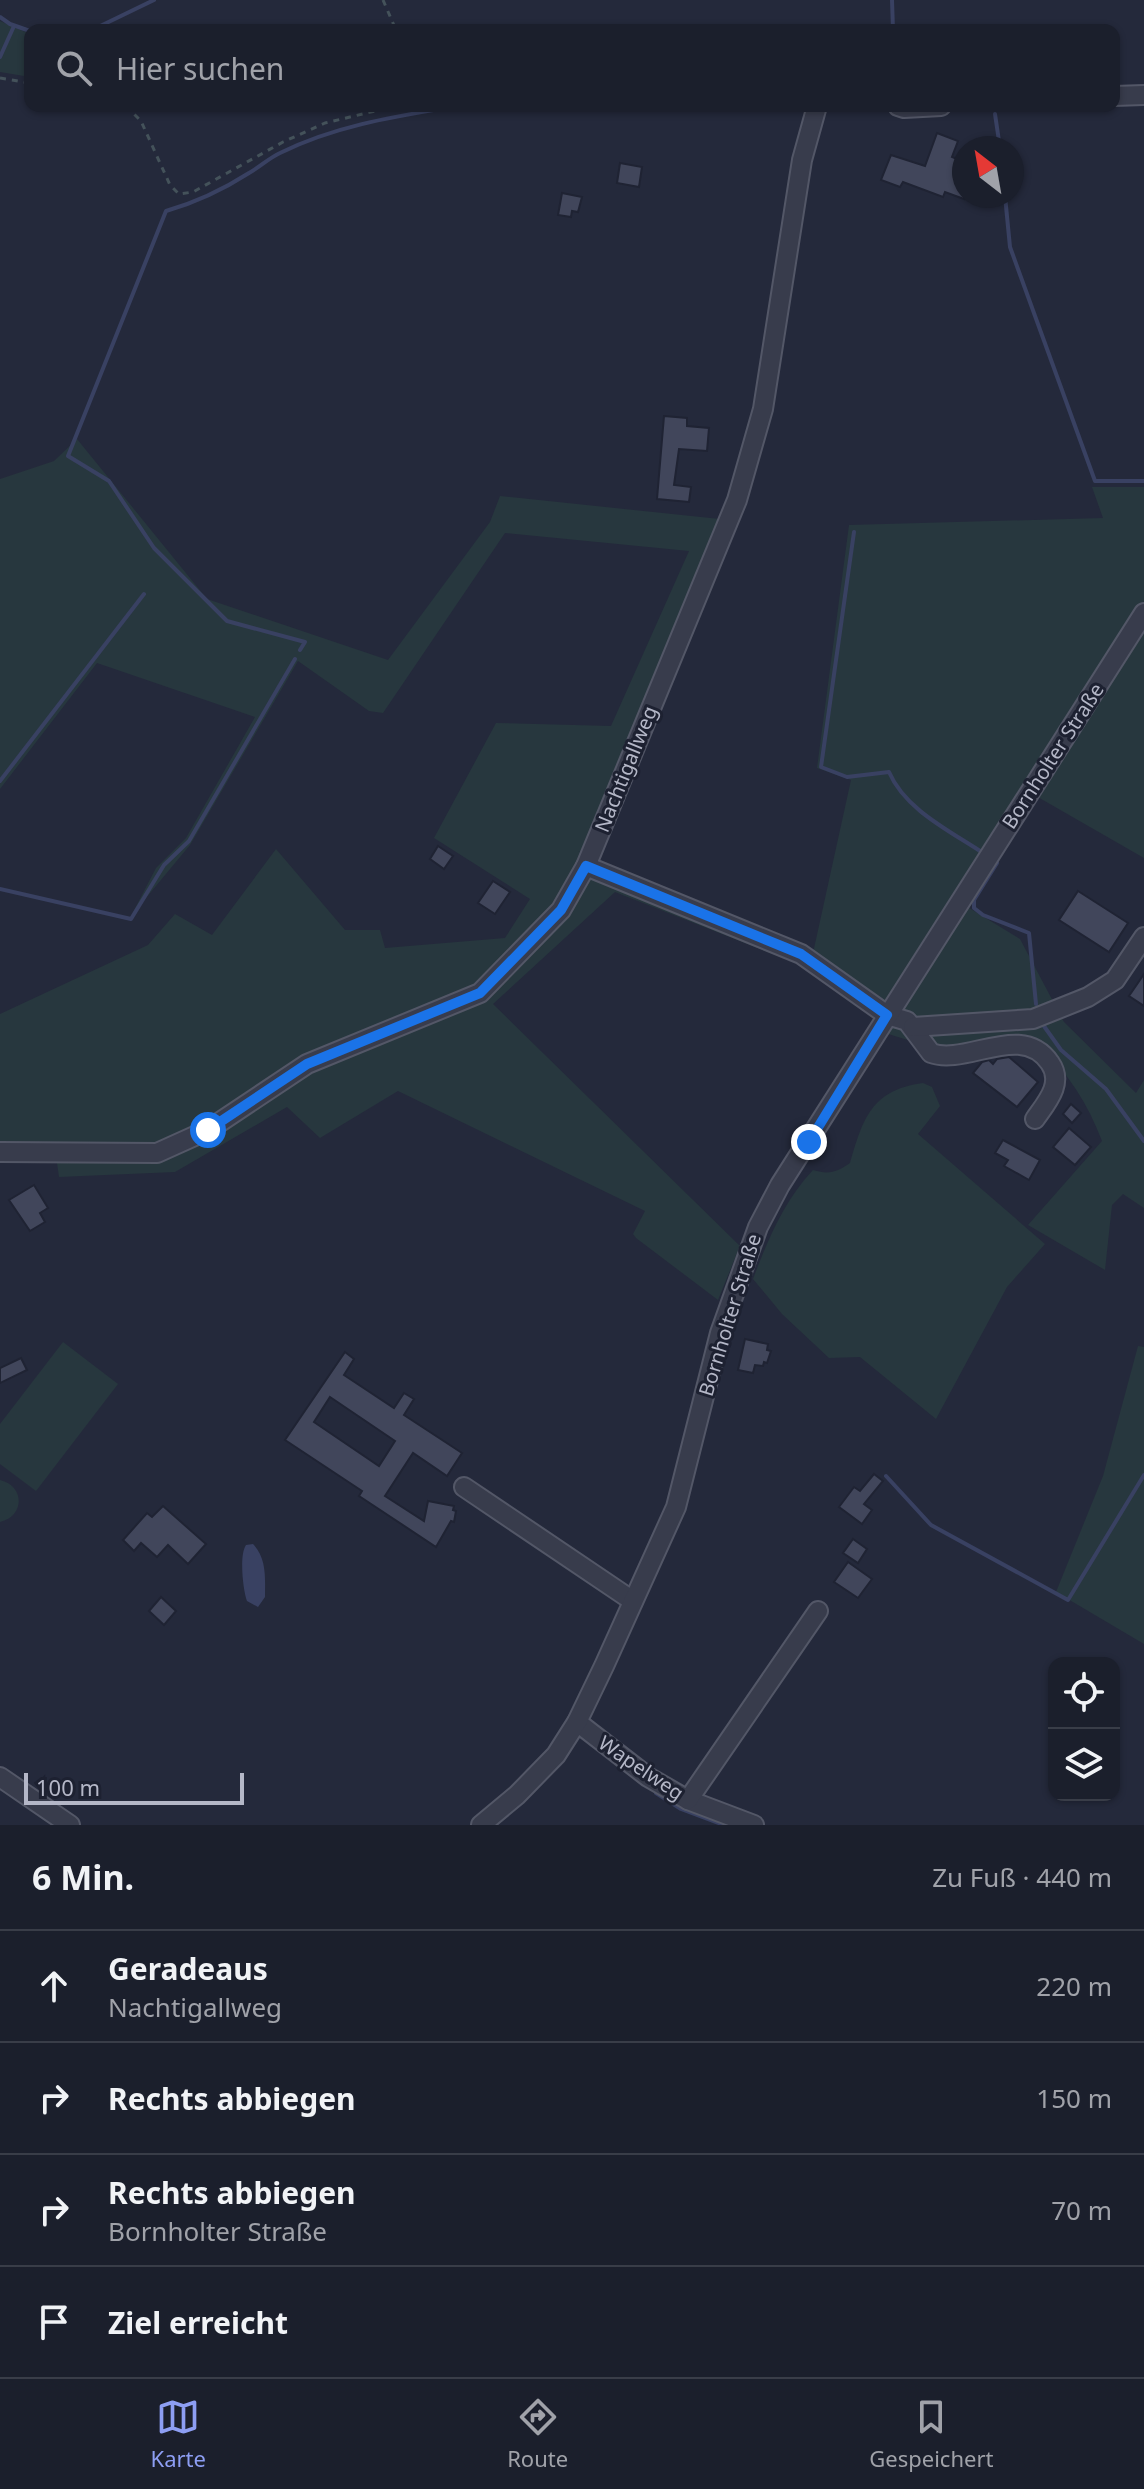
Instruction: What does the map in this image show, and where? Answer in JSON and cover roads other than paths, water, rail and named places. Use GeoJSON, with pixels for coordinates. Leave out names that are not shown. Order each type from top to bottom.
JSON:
{"type":"FeatureCollection","features":[{"type":"Feature","properties":{"kind":"street"},"geometry":{"type":"LineString","coordinates":[[1120,96],[1144,95]]}},
{"type":"Feature","properties":{"kind":"street","name":"Nachtigallweg"},"geometry":{"type":"LineString","coordinates":[[0,1152],[157,1153],[208,1130],[307,1064],[480,993],[561,910],[586,866],[737,500],[763,409],[802,160],[815,112]]}},
{"type":"Feature","properties":{"kind":"street","name":"Bornholter Straße"},"geometry":{"type":"LineString","coordinates":[[481,1825],[517,1795],[556,1755],[577,1722],[676,1507],[720,1333],[758,1227],[780,1185],[1144,613]]}},
{"type":"Feature","properties":{"kind":"street"},"geometry":{"type":"LineString","coordinates":[[586,866],[801,954],[887,1015],[907,1021],[925,1047],[938,1055],[1027,1046],[1044,1056],[1055,1072],[1051,1096],[1035,1119]]}},
{"type":"Feature","properties":{"kind":"street"},"geometry":{"type":"LineString","coordinates":[[913,1027],[1033,1019],[1088,997],[1115,980],[1144,937]]}},
{"type":"Feature","properties":{"kind":"street"},"geometry":{"type":"LineString","coordinates":[[464,1487],[633,1601]]}},
{"type":"Feature","properties":{"kind":"street"},"geometry":{"type":"LineString","coordinates":[[688,1800],[818,1611]]}},
{"type":"Feature","properties":{"kind":"street","name":"Wapelweg"},"geometry":{"type":"LineString","coordinates":[[577,1722],[648,1777],[688,1800],[754,1825]]}},
{"type":"Feature","properties":{"kind":"street"},"geometry":{"type":"LineString","coordinates":[[0,1777],[70,1825]]}},
{"type":"Feature","properties":{"kind":"water"},"geometry":{"type":"Polygon","coordinates":[[[253,1544],[261,1556],[265,1576],[265,1597],[258,1607],[247,1601],[242,1573],[244,1550],[246,1545],[253,1544]]]}},
{"type":"Feature","properties":{"kind":"waterway"},"geometry":{"type":"LineString","coordinates":[[104,24],[154,0]]}},
{"type":"Feature","properties":{"kind":"waterway"},"geometry":{"type":"LineString","coordinates":[[892,0],[893,24]]}},
{"type":"Feature","properties":{"kind":"waterway"},"geometry":{"type":"LineString","coordinates":[[0,17],[24,29]]}},
{"type":"Feature","properties":{"kind":"waterway"},"geometry":{"type":"LineString","coordinates":[[0,57],[14,26]]}},
{"type":"Feature","properties":{"kind":"waterway"},"geometry":{"type":"LineString","coordinates":[[300,650],[305,642],[227,621],[154,548],[109,481],[68,456],[166,211],[219,190],[301,143],[368,123],[424,112]]}},
{"type":"Feature","properties":{"kind":"waterway"},"geometry":{"type":"LineString","coordinates":[[995,114],[998,136]]}},
{"type":"Feature","properties":{"kind":"waterway"},"geometry":{"type":"LineString","coordinates":[[1006,208],[1010,247],[1095,481],[1144,481]]}},
{"type":"Feature","properties":{"kind":"waterway"},"geometry":{"type":"LineString","coordinates":[[854,532],[821,767],[847,777],[889,772],[916,808],[980,851]]}},
{"type":"Feature","properties":{"kind":"waterway"},"geometry":{"type":"LineString","coordinates":[[0,781],[144,594]]}},
{"type":"Feature","properties":{"kind":"waterway"},"geometry":{"type":"LineString","coordinates":[[0,889],[131,919],[164,865],[189,841],[295,659]]}},
{"type":"Feature","properties":{"kind":"waterway"},"geometry":{"type":"LineString","coordinates":[[997,863],[974,900],[974,908],[983,915],[1029,933],[1036,1004]]}},
{"type":"Feature","properties":{"kind":"waterway"},"geometry":{"type":"LineString","coordinates":[[1041,1022],[1061,1050],[1106,1089],[1144,1141]]}},
{"type":"Feature","properties":{"kind":"waterway"},"geometry":{"type":"LineString","coordinates":[[886,1476],[931,1525],[1068,1600],[1144,1475]]}},
{"type":"Feature","properties":{"kind":"waterway"},"geometry":{"type":"LineString","coordinates":[[656,1793],[681,1809],[724,1825]]}}]}
